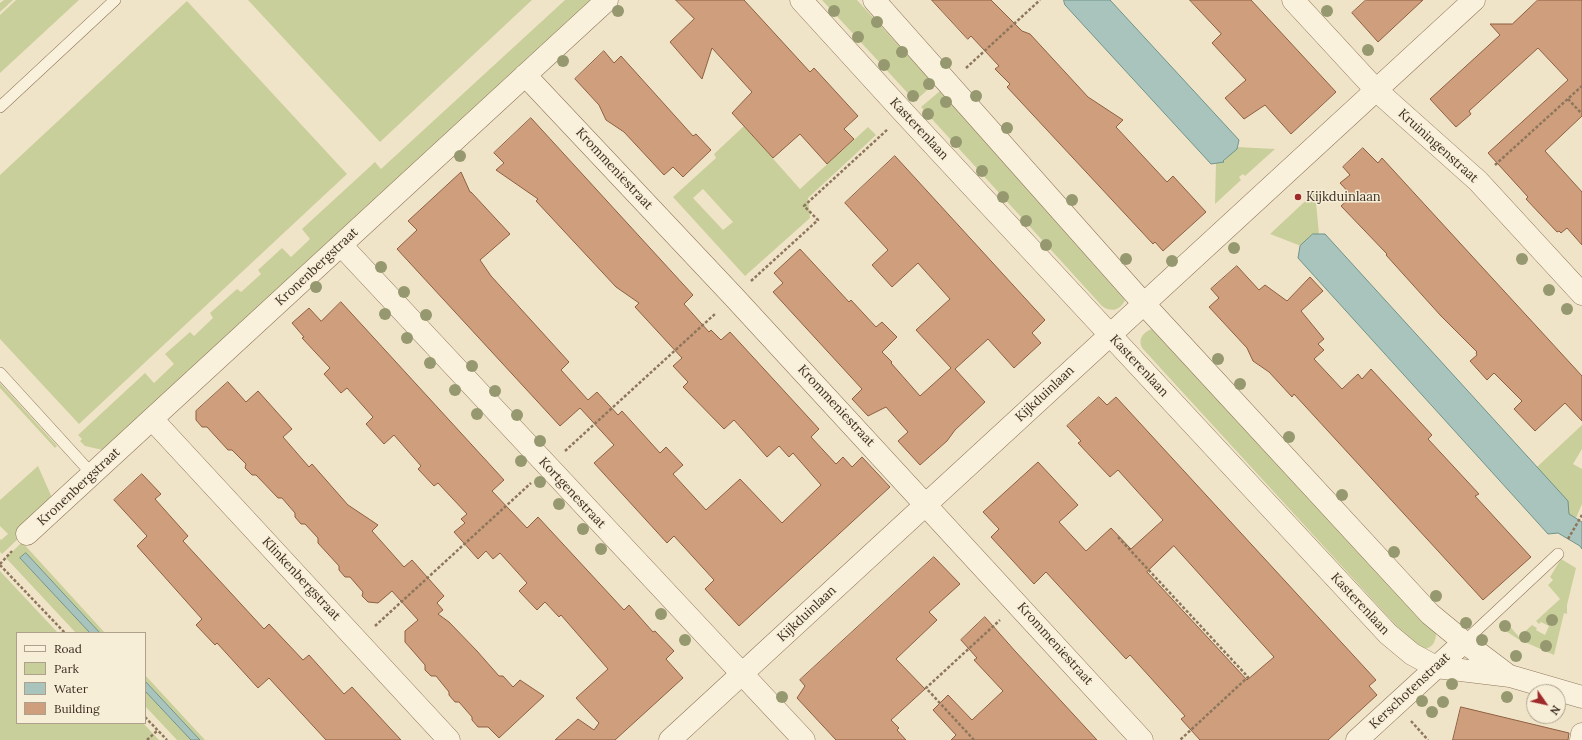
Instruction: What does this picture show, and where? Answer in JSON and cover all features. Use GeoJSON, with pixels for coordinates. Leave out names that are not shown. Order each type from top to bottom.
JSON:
{"type":"FeatureCollection","features":[{"type":"Feature","properties":{"kind":"street","name":"Kronenbergstraat"},"geometry":{"type":"LineString","coordinates":[[27,534],[607,0]]}},
{"type":"Feature","properties":{"kind":"street","name":"Kasterenlaan"},"geometry":{"type":"LineString","coordinates":[[801,0],[1388,634],[1412,654],[1436,667],[1510,676],[1582,697]]}},
{"type":"Feature","properties":{"kind":"street","name":"Kasterenlaan"},"geometry":{"type":"LineString","coordinates":[[874,0],[1144,304],[1430,614],[1464,642],[1510,676]]}},
{"type":"Feature","properties":{"kind":"street","name":"Kruiningenstraat"},"geometry":{"type":"LineString","coordinates":[[1293,0],[1376,90],[1478,181],[1582,294]]}},
{"type":"Feature","properties":{"kind":"street","name":"Kijkduinlaan"},"geometry":{"type":"LineString","coordinates":[[670,740],[1109,334],[1144,304],[1474,0]]}},
{"type":"Feature","properties":{"kind":"street","name":"Krommeniestraat"},"geometry":{"type":"LineString","coordinates":[[525,75],[734,296],[1142,740]]}},
{"type":"Feature","properties":{"kind":"street","name":"Kortgenestraat"},"geometry":{"type":"LineString","coordinates":[[341,245],[804,740]]}},
{"type":"Feature","properties":{"kind":"street","name":"Klinkenbergstraat"},"geometry":{"type":"LineString","coordinates":[[152,419],[449,740]]}},
{"type":"Feature","properties":{"kind":"street","name":"Kerschotenstraat"},"geometry":{"type":"LineString","coordinates":[[1358,740],[1464,642]]}},
{"type":"Feature","properties":{"kind":"street"},"geometry":{"type":"LineString","coordinates":[[1581,740],[1582,734]]}},
{"type":"Feature","properties":{"kind":"lane"},"geometry":{"type":"LineString","coordinates":[[0,106],[115,0]]}},
{"type":"Feature","properties":{"kind":"lane"},"geometry":{"type":"LineString","coordinates":[[0,373],[92,474]]}},
{"type":"Feature","properties":{"kind":"lane"},"geometry":{"type":"LineString","coordinates":[[1464,642],[1558,554]]}},
{"type":"Feature","properties":{"kind":"path"},"geometry":{"type":"LineString","coordinates":[[948,84],[1040,0]]}},
{"type":"Feature","properties":{"kind":"path"},"geometry":{"type":"LineString","coordinates":[[1478,181],[1582,86]]}},
{"type":"Feature","properties":{"kind":"path"},"geometry":{"type":"LineString","coordinates":[[1568,99],[1582,114]]}},
{"type":"Feature","properties":{"kind":"path"},"geometry":{"type":"LineString","coordinates":[[358,641],[818,220],[804,206],[905,114]]}},
{"type":"Feature","properties":{"kind":"path"},"geometry":{"type":"LineString","coordinates":[[1558,554],[1582,515]]}},
{"type":"Feature","properties":{"kind":"path"},"geometry":{"type":"LineString","coordinates":[[1118,538],[1248,678],[1180,740]]}},
{"type":"Feature","properties":{"kind":"path"},"geometry":{"type":"LineString","coordinates":[[0,565],[64,632]]}},
{"type":"Feature","properties":{"kind":"path"},"geometry":{"type":"LineString","coordinates":[[974,740],[926,688],[1018,604]]}},
{"type":"Feature","properties":{"kind":"path"},"geometry":{"type":"LineString","coordinates":[[146,718],[167,740]]}},
{"type":"Feature","properties":{"kind":"path"},"geometry":{"type":"LineString","coordinates":[[147,740],[158,730]]}},
{"type":"Feature","properties":{"kind":"green space"},"geometry":{"type":"Polygon","coordinates":[[[4,0],[13,0],[0,12],[0,3],[4,0]]]}},
{"type":"Feature","properties":{"kind":"green space"},"geometry":{"type":"Polygon","coordinates":[[[16,0],[79,0],[0,73],[0,15],[16,0]]]}},
{"type":"Feature","properties":{"kind":"green space"},"geometry":{"type":"Polygon","coordinates":[[[248,0],[532,0],[380,142],[248,0]]]}},
{"type":"Feature","properties":{"kind":"green space"},"geometry":{"type":"Polygon","coordinates":[[[565,0],[598,0],[107,451],[85,446],[80,441],[82,439],[78,435],[145,373],[154,383],[174,364],[165,354],[190,332],[194,336],[213,318],[210,313],[237,289],[241,292],[261,274],[258,270],[282,248],[291,257],[310,239],[302,229],[375,162],[381,169],[565,0]]]}},
{"type":"Feature","properties":{"kind":"green space"},"geometry":{"type":"Polygon","coordinates":[[[822,0],[857,0],[934,84],[915,101],[822,0]]]}},
{"type":"Feature","properties":{"kind":"green space"},"geometry":{"type":"Polygon","coordinates":[[[187,1],[347,174],[79,424],[0,339],[0,175],[187,1]]]}},
{"type":"Feature","properties":{"kind":"green space"},"geometry":{"type":"Polygon","coordinates":[[[940,91],[1125,300],[1121,306],[1112,310],[1102,306],[921,107],[940,91]]]}},
{"type":"Feature","properties":{"kind":"green space"},"geometry":{"type":"Polygon","coordinates":[[[744,126],[800,189],[868,127],[876,135],[808,198],[810,218],[745,276],[673,197],[716,158],[714,154],[744,126]],[[703,189],[693,198],[723,230],[733,222],[703,189]]]}},
{"type":"Feature","properties":{"kind":"green space"},"geometry":{"type":"Polygon","coordinates":[[[1237,147],[1275,149],[1245,176],[1243,174],[1239,177],[1241,180],[1215,204],[1216,163],[1222,163],[1237,147]]]}},
{"type":"Feature","properties":{"kind":"green space"},"geometry":{"type":"Polygon","coordinates":[[[1315,192],[1319,234],[1313,234],[1301,246],[1270,234],[1315,192]]]}},
{"type":"Feature","properties":{"kind":"green space"},"geometry":{"type":"Polygon","coordinates":[[[1152,329],[1436,633],[1435,641],[1432,646],[1424,649],[1414,645],[1143,349],[1141,346],[1142,337],[1146,332],[1152,329]]]}},
{"type":"Feature","properties":{"kind":"green space"},"geometry":{"type":"Polygon","coordinates":[[[0,383],[57,446],[55,448],[0,388],[0,383]]]}},
{"type":"Feature","properties":{"kind":"green space"},"geometry":{"type":"Polygon","coordinates":[[[1582,425],[1582,449],[1573,464],[1582,469],[1582,504],[1576,518],[1569,514],[1537,467],[1582,425]]]}},
{"type":"Feature","properties":{"kind":"green space"},"geometry":{"type":"Polygon","coordinates":[[[38,466],[53,500],[19,538],[2,554],[0,552],[0,539],[1,540],[8,534],[0,526],[0,500],[38,466]]]}},
{"type":"Feature","properties":{"kind":"green space"},"geometry":{"type":"Polygon","coordinates":[[[22,542],[104,632],[99,632],[26,553],[20,558],[89,632],[75,632],[6,558],[22,542]]]}},
{"type":"Feature","properties":{"kind":"green space"},"geometry":{"type":"Polygon","coordinates":[[[1561,559],[1576,568],[1567,605],[1567,614],[1564,613],[1554,655],[1518,639],[1501,628],[1507,623],[1519,637],[1532,625],[1537,628],[1536,630],[1545,635],[1549,626],[1541,622],[1539,624],[1536,621],[1560,599],[1548,585],[1553,580],[1550,577],[1561,559]]]}},
{"type":"Feature","properties":{"kind":"green space"},"geometry":{"type":"Polygon","coordinates":[[[0,571],[57,632],[16,632],[16,724],[144,724],[159,740],[0,740],[0,571]]]}},
{"type":"Feature","properties":{"kind":"green space"},"geometry":{"type":"Polygon","coordinates":[[[146,676],[205,740],[200,740],[146,682],[146,676]]]}},
{"type":"Feature","properties":{"kind":"green space"},"geometry":{"type":"Polygon","coordinates":[[[146,692],[191,740],[177,740],[146,707],[146,692]]]}},
{"type":"Feature","properties":{"kind":"water"},"geometry":{"type":"Polygon","coordinates":[[[1064,0],[1110,0],[1239,140],[1237,149],[1223,161],[1224,162],[1211,164],[1065,5],[1064,0]]]}},
{"type":"Feature","properties":{"kind":"water"},"geometry":{"type":"Polygon","coordinates":[[[1313,234],[1325,234],[1568,501],[1569,514],[1582,522],[1582,549],[1580,546],[1558,533],[1548,534],[1298,258],[1300,246],[1313,234]]]}},
{"type":"Feature","properties":{"kind":"water"},"geometry":{"type":"Polygon","coordinates":[[[26,553],[99,632],[89,632],[20,558],[26,553]]]}},
{"type":"Feature","properties":{"kind":"water"},"geometry":{"type":"Polygon","coordinates":[[[146,682],[200,740],[191,740],[146,692],[146,682]]]}},
{"type":"Feature","properties":{"kind":"building"},"geometry":{"type":"Polygon","coordinates":[[[676,0],[744,0],[810,72],[814,68],[858,116],[844,129],[854,139],[827,164],[800,134],[773,158],[732,113],[752,92],[712,48],[702,79],[670,42],[694,19],[676,0]]]}},
{"type":"Feature","properties":{"kind":"building"},"geometry":{"type":"Polygon","coordinates":[[[932,0],[991,0],[1022,31],[1030,34],[1088,97],[1123,120],[1116,127],[1167,182],[1173,176],[1206,212],[1163,251],[1155,242],[1153,244],[1007,87],[1010,84],[995,69],[999,66],[971,36],[968,39],[932,0]]]}},
{"type":"Feature","properties":{"kind":"building"},"geometry":{"type":"Polygon","coordinates":[[[1190,0],[1251,0],[1336,92],[1291,134],[1265,105],[1244,119],[1225,98],[1246,80],[1212,43],[1221,34],[1190,0]]]}},
{"type":"Feature","properties":{"kind":"building"},"geometry":{"type":"Polygon","coordinates":[[[1366,0],[1423,0],[1378,42],[1352,13],[1366,0]]]}},
{"type":"Feature","properties":{"kind":"building"},"geometry":{"type":"Polygon","coordinates":[[[1538,0],[1582,0],[1582,116],[1545,151],[1582,192],[1582,245],[1567,228],[1561,233],[1559,231],[1557,232],[1526,199],[1528,197],[1488,153],[1568,80],[1538,48],[1469,111],[1471,114],[1456,127],[1430,99],[1500,35],[1490,24],[1512,24],[1538,0]]]}},
{"type":"Feature","properties":{"kind":"building"},"geometry":{"type":"Polygon","coordinates":[[[604,51],[614,63],[621,56],[693,136],[696,134],[711,150],[683,177],[673,167],[664,175],[624,132],[606,120],[599,105],[575,79],[604,51]]]}},
{"type":"Feature","properties":{"kind":"building"},"geometry":{"type":"Polygon","coordinates":[[[531,118],[693,295],[684,304],[709,332],[711,330],[721,340],[730,332],[819,429],[811,437],[836,464],[843,457],[852,467],[862,457],[890,487],[739,626],[705,589],[714,580],[674,536],[667,543],[594,463],[614,445],[580,408],[560,426],[397,249],[417,230],[408,221],[461,172],[470,192],[510,234],[480,260],[491,276],[569,362],[561,370],[588,400],[597,392],[618,415],[622,411],[660,453],[666,447],[683,465],[673,474],[706,510],[740,479],[782,523],[821,485],[793,453],[789,457],[779,446],[767,457],[734,420],[724,429],[683,387],[688,382],[673,366],[682,358],[635,307],[639,303],[616,287],[536,201],[538,199],[496,170],[504,163],[494,153],[531,118]]]}},
{"type":"Feature","properties":{"kind":"building"},"geometry":{"type":"Polygon","coordinates":[[[1363,148],[1378,163],[1382,158],[1582,376],[1582,421],[1565,403],[1535,431],[1514,409],[1522,401],[1494,373],[1487,380],[1470,361],[1477,355],[1477,352],[1441,316],[1386,255],[1387,254],[1341,206],[1352,196],[1340,183],[1350,175],[1343,167],[1363,148]]]}},
{"type":"Feature","properties":{"kind":"building"},"geometry":{"type":"Polygon","coordinates":[[[895,156],[1045,320],[1032,333],[1041,343],[1014,368],[988,339],[955,369],[985,402],[955,430],[947,441],[920,465],[898,441],[908,432],[886,407],[868,416],[852,399],[862,389],[773,292],[783,283],[774,273],[800,249],[849,302],[851,300],[876,327],[882,322],[897,337],[882,352],[920,396],[951,368],[916,330],[950,299],[918,263],[892,287],[872,265],[888,250],[845,203],[895,156]]]}},
{"type":"Feature","properties":{"kind":"building"},"geometry":{"type":"Polygon","coordinates":[[[1237,266],[1259,290],[1265,285],[1287,301],[1310,277],[1323,291],[1301,311],[1324,339],[1318,344],[1324,350],[1314,359],[1342,389],[1358,374],[1362,379],[1371,369],[1432,435],[1428,439],[1479,494],[1475,496],[1531,557],[1483,600],[1294,394],[1292,397],[1269,372],[1253,361],[1247,348],[1209,307],[1219,298],[1211,289],[1237,266]]]}},
{"type":"Feature","properties":{"kind":"building"},"geometry":{"type":"Polygon","coordinates":[[[341,302],[504,480],[492,491],[527,528],[538,517],[624,610],[629,605],[653,632],[655,631],[674,651],[666,659],[683,678],[615,740],[555,740],[578,719],[594,730],[599,723],[576,698],[608,669],[561,615],[559,617],[545,602],[537,610],[519,591],[527,583],[500,553],[493,559],[486,551],[478,559],[454,532],[465,523],[461,519],[467,514],[438,483],[434,486],[418,469],[421,466],[394,435],[384,444],[366,424],[373,417],[347,388],[341,393],[324,374],[330,368],[302,338],[304,337],[292,323],[309,308],[321,321],[341,302]]]}},
{"type":"Feature","properties":{"kind":"building"},"geometry":{"type":"Polygon","coordinates":[[[228,382],[246,402],[258,391],[292,429],[283,437],[309,467],[312,464],[348,505],[378,525],[372,531],[404,567],[412,560],[444,596],[437,603],[443,610],[438,614],[449,622],[499,676],[503,676],[513,687],[520,680],[544,696],[499,738],[488,727],[478,727],[472,720],[472,717],[459,702],[455,702],[449,695],[449,692],[436,676],[431,676],[425,670],[425,665],[405,642],[405,631],[418,620],[392,591],[378,603],[368,602],[362,596],[363,592],[350,577],[345,577],[339,570],[339,566],[318,543],[318,538],[305,524],[301,524],[295,517],[295,513],[282,498],[278,498],[256,475],[252,475],[245,468],[246,464],[232,450],[228,450],[207,427],[202,427],[196,420],[196,411],[228,382]]]}},
{"type":"Feature","properties":{"kind":"building"},"geometry":{"type":"Polygon","coordinates":[[[1099,397],[1107,405],[1116,397],[1376,680],[1369,686],[1377,695],[1328,740],[1200,740],[1181,719],[1185,716],[1130,655],[1126,659],[1046,572],[1034,584],[991,537],[999,529],[983,512],[1038,462],[1078,505],[1059,522],[1086,551],[1111,528],[1131,549],[1163,520],[1118,470],[1110,477],[1078,443],[1081,441],[1067,426],[1099,397]],[[1174,546],[1147,572],[1247,680],[1274,657],[1174,546]]]}},
{"type":"Feature","properties":{"kind":"building"},"geometry":{"type":"Polygon","coordinates":[[[142,474],[161,494],[155,499],[188,536],[183,541],[264,629],[269,624],[303,660],[309,655],[344,694],[352,687],[401,740],[326,740],[269,678],[258,688],[217,643],[215,645],[196,625],[202,619],[137,546],[147,536],[114,500],[142,474]]]}},
{"type":"Feature","properties":{"kind":"building"},"geometry":{"type":"Polygon","coordinates":[[[934,557],[960,584],[929,612],[937,620],[896,659],[925,689],[891,720],[899,728],[897,730],[906,740],[836,740],[797,698],[805,686],[800,680],[934,557]]]}},
{"type":"Feature","properties":{"kind":"building"},"geometry":{"type":"Polygon","coordinates":[[[985,617],[1097,740],[951,740],[956,735],[933,710],[948,695],[972,720],[1003,691],[974,660],[977,658],[961,640],[985,617]]]}},
{"type":"Feature","properties":{"kind":"building"},"geometry":{"type":"Polygon","coordinates":[[[1461,707],[1526,723],[1526,724],[1569,733],[1568,740],[1453,740],[1461,707]]]}},
{"type":"Feature","properties":{"kind":"place","name":"Kijkduinlaan"},"geometry":{"type":"Point","coordinates":[1298,197]}}]}
